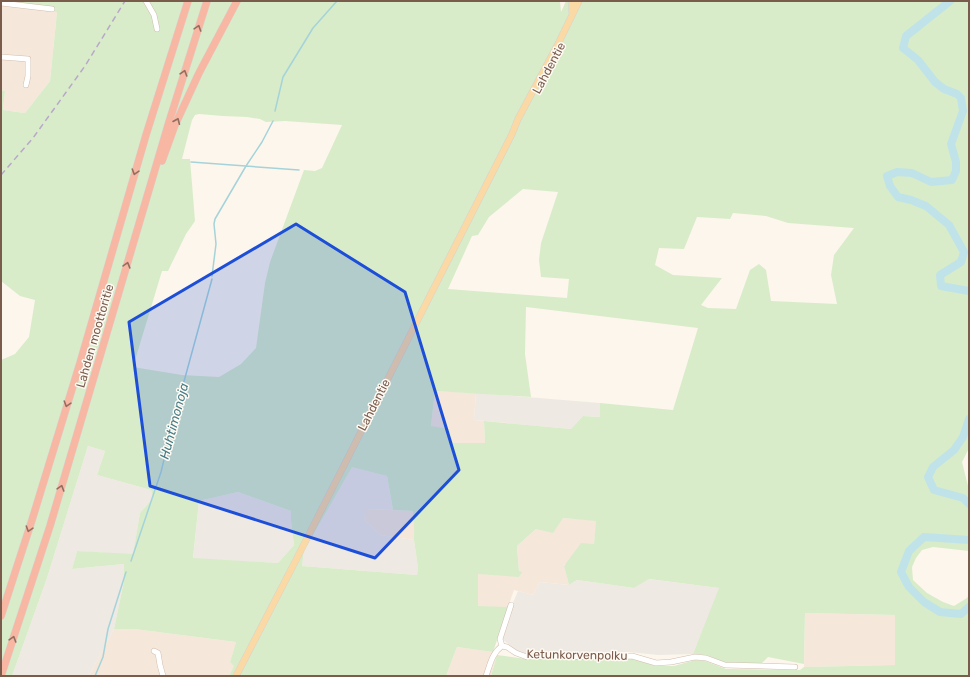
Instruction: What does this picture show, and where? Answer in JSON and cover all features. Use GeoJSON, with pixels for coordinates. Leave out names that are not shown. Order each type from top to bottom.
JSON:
{"type":"FeatureCollection","features":[{"type":"Feature","properties":{"kind":"highway","name":"Lahden moottoritie"},"geometry":{"type":"LineString","coordinates":[[1,616],[75,378],[144,142],[188,1]]}},
{"type":"Feature","properties":{"kind":"highway","name":"Lahden moottoritie"},"geometry":{"type":"LineString","coordinates":[[1,676],[50,526],[169,122],[207,1]]}},
{"type":"Feature","properties":{"kind":"highway"},"geometry":{"type":"LineString","coordinates":[[145,204],[175,125],[199,73],[237,1]]}},
{"type":"Feature","properties":{"kind":"main road"},"geometry":{"type":"LineString","coordinates":[[572,1],[572,14]]}},
{"type":"Feature","properties":{"kind":"main road","name":"Lahdentie"},"geometry":{"type":"LineString","coordinates":[[236,676],[579,1]]}},
{"type":"Feature","properties":{"kind":"main road","name":"Lahdentie"},"geometry":{"type":"LineString","coordinates":[[512,134],[521,121],[584,1]]}},
{"type":"Feature","properties":{"kind":"street"},"geometry":{"type":"LineString","coordinates":[[146,1],[154,15],[157,29]]}},
{"type":"Feature","properties":{"kind":"street"},"geometry":{"type":"LineString","coordinates":[[1,4],[13,2],[52,8]]}},
{"type":"Feature","properties":{"kind":"street"},"geometry":{"type":"LineString","coordinates":[[1,58],[28,60],[28,76],[26,85]]}},
{"type":"Feature","properties":{"kind":"street"},"geometry":{"type":"LineString","coordinates":[[486,676],[493,656],[497,649],[502,646],[500,639],[511,605]]}},
{"type":"Feature","properties":{"kind":"street","name":"Ketunkorvenpolku"},"geometry":{"type":"LineString","coordinates":[[502,646],[527,657],[632,656],[656,663],[671,662],[695,657],[706,658],[725,665],[795,667]]}},
{"type":"Feature","properties":{"kind":"street"},"geometry":{"type":"LineString","coordinates":[[154,651],[158,653],[163,676]]}},
{"type":"Feature","properties":{"kind":"highlighted area"},"geometry":{"type":"Polygon","coordinates":[[[296,224],[405,292],[459,470],[375,558],[150,486],[129,322],[296,224]]]}},
{"type":"Feature","properties":{"kind":"shaded area"},"geometry":{"type":"Polygon","coordinates":[[[1,1],[11,1],[11,6],[57,12],[50,81],[25,113],[3,110],[5,91],[1,90],[1,1]]]}},
{"type":"Feature","properties":{"kind":"shaded area"},"geometry":{"type":"Polygon","coordinates":[[[435,391],[476,393],[474,420],[484,421],[485,443],[453,443],[431,426],[435,391]]]}},
{"type":"Feature","properties":{"kind":"shaded area"},"geometry":{"type":"Polygon","coordinates":[[[476,393],[600,403],[600,417],[583,416],[571,429],[474,420],[476,393]]]}},
{"type":"Feature","properties":{"kind":"shaded area"},"geometry":{"type":"Polygon","coordinates":[[[88,446],[105,451],[97,475],[151,490],[153,498],[140,513],[133,555],[77,551],[72,569],[124,564],[124,581],[114,629],[89,676],[12,676],[47,578],[88,446]]]}},
{"type":"Feature","properties":{"kind":"shaded area"},"geometry":{"type":"Polygon","coordinates":[[[352,466],[387,476],[393,510],[366,509],[364,519],[380,535],[414,540],[418,568],[417,575],[302,566],[304,551],[352,466]]]}},
{"type":"Feature","properties":{"kind":"shaded area"},"geometry":{"type":"Polygon","coordinates":[[[238,492],[291,511],[294,545],[278,563],[193,559],[199,501],[238,492]]]}},
{"type":"Feature","properties":{"kind":"shaded area"},"geometry":{"type":"Polygon","coordinates":[[[365,509],[413,511],[414,540],[380,535],[364,519],[365,509]]]}},
{"type":"Feature","properties":{"kind":"shaded area"},"geometry":{"type":"Polygon","coordinates":[[[562,518],[597,520],[594,544],[564,565],[569,585],[540,582],[533,595],[514,590],[508,607],[478,607],[478,574],[519,571],[517,546],[536,529],[562,518]]]}},
{"type":"Feature","properties":{"kind":"shaded area"},"geometry":{"type":"Polygon","coordinates":[[[648,579],[720,588],[693,654],[659,655],[628,652],[528,654],[519,652],[502,639],[512,605],[518,591],[533,595],[540,582],[569,585],[577,580],[634,588],[648,579]]]}},
{"type":"Feature","properties":{"kind":"shaded area"},"geometry":{"type":"Polygon","coordinates":[[[805,613],[895,615],[895,665],[804,667],[805,613]]]}},
{"type":"Feature","properties":{"kind":"shaded area"},"geometry":{"type":"Polygon","coordinates":[[[114,629],[134,629],[236,642],[230,662],[235,666],[229,676],[89,676],[114,629]]]}},
{"type":"Feature","properties":{"kind":"shaded area"},"geometry":{"type":"Polygon","coordinates":[[[457,647],[493,652],[497,655],[491,676],[446,676],[457,647]]]}},
{"type":"Feature","properties":{"kind":"green space"},"geometry":{"type":"Polygon","coordinates":[[[11,1],[560,1],[561,12],[566,1],[969,1],[969,448],[962,462],[969,490],[969,551],[933,547],[922,550],[912,567],[913,580],[927,593],[943,602],[954,606],[967,598],[969,595],[969,676],[491,676],[497,655],[526,659],[632,658],[655,666],[674,666],[695,660],[705,661],[726,669],[800,670],[804,667],[895,665],[895,615],[805,613],[804,664],[768,657],[761,664],[725,663],[707,655],[693,654],[719,588],[649,579],[634,588],[577,580],[569,585],[564,566],[581,543],[594,544],[596,521],[563,518],[553,533],[536,529],[517,546],[519,571],[522,572],[519,577],[478,574],[478,606],[508,607],[493,652],[457,647],[446,676],[229,676],[234,666],[230,662],[236,642],[134,629],[114,629],[124,581],[124,564],[72,569],[77,551],[133,554],[140,513],[153,498],[151,490],[97,475],[105,451],[88,446],[47,578],[12,676],[1,676],[1,360],[15,354],[29,337],[35,300],[20,296],[1,281],[1,90],[5,91],[3,110],[25,113],[50,81],[57,12],[10,6],[11,1]],[[199,114],[195,115],[192,120],[182,159],[190,159],[195,221],[186,234],[168,271],[162,271],[133,367],[182,375],[219,377],[241,364],[256,348],[265,283],[270,262],[304,170],[315,171],[322,168],[342,125],[285,121],[266,122],[260,119],[247,117],[199,114]],[[523,189],[489,217],[478,235],[472,236],[448,289],[567,298],[569,279],[541,277],[539,260],[541,243],[558,192],[523,189]],[[733,213],[730,219],[697,217],[684,249],[659,248],[655,265],[673,275],[722,278],[701,305],[708,308],[736,309],[750,270],[759,264],[766,270],[771,301],[837,304],[831,275],[834,255],[854,228],[788,223],[766,216],[733,213]],[[526,307],[525,354],[531,397],[435,391],[431,426],[449,429],[453,443],[485,443],[484,421],[571,429],[583,416],[600,417],[600,403],[673,410],[698,328],[526,307]],[[352,467],[304,551],[302,566],[417,575],[418,568],[414,540],[413,511],[393,510],[387,476],[352,467]],[[238,492],[199,501],[193,558],[278,563],[294,545],[291,511],[238,492]]]}},
{"type":"Feature","properties":{"kind":"waterway","name":"Huhtimonoja"},"geometry":{"type":"LineString","coordinates":[[275,111],[283,77],[313,28],[337,1]]}},
{"type":"Feature","properties":{"kind":"waterway"},"geometry":{"type":"LineString","coordinates":[[950,1],[906,36],[903,48],[918,60],[935,82],[944,89],[957,94],[961,98],[963,111],[951,144],[956,162],[956,171],[952,180],[931,182],[912,173],[897,172],[887,176],[890,186],[898,197],[926,206],[949,225],[964,252],[961,262],[940,275],[941,286],[969,291]]}},
{"type":"Feature","properties":{"kind":"waterway","name":"Huhtimonoja"},"geometry":{"type":"LineString","coordinates":[[212,276],[216,244],[215,219],[262,142],[273,121]]}},
{"type":"Feature","properties":{"kind":"waterway","name":"Huhtimonoja"},"geometry":{"type":"LineString","coordinates":[[191,162],[299,170]]}},
{"type":"Feature","properties":{"kind":"waterway","name":"Huhtimonoja"},"geometry":{"type":"LineString","coordinates":[[131,561],[161,472],[174,418],[212,279]]}},
{"type":"Feature","properties":{"kind":"waterway"},"geometry":{"type":"LineString","coordinates":[[969,419],[963,437],[954,450],[933,467],[928,477],[934,490],[963,498],[969,504]]}},
{"type":"Feature","properties":{"kind":"waterway"},"geometry":{"type":"LineString","coordinates":[[969,540],[924,537],[909,551],[901,572],[909,587],[924,602],[940,612],[961,614],[969,607]]}},
{"type":"Feature","properties":{"kind":"waterway","name":"Huhtimonoja"},"geometry":{"type":"LineString","coordinates":[[95,676],[103,657],[108,629],[126,572]]}},
{"type":"Feature","properties":{"kind":"railway"},"geometry":{"type":"LineString","coordinates":[[1,175],[33,138],[85,66],[125,1]]}}]}
